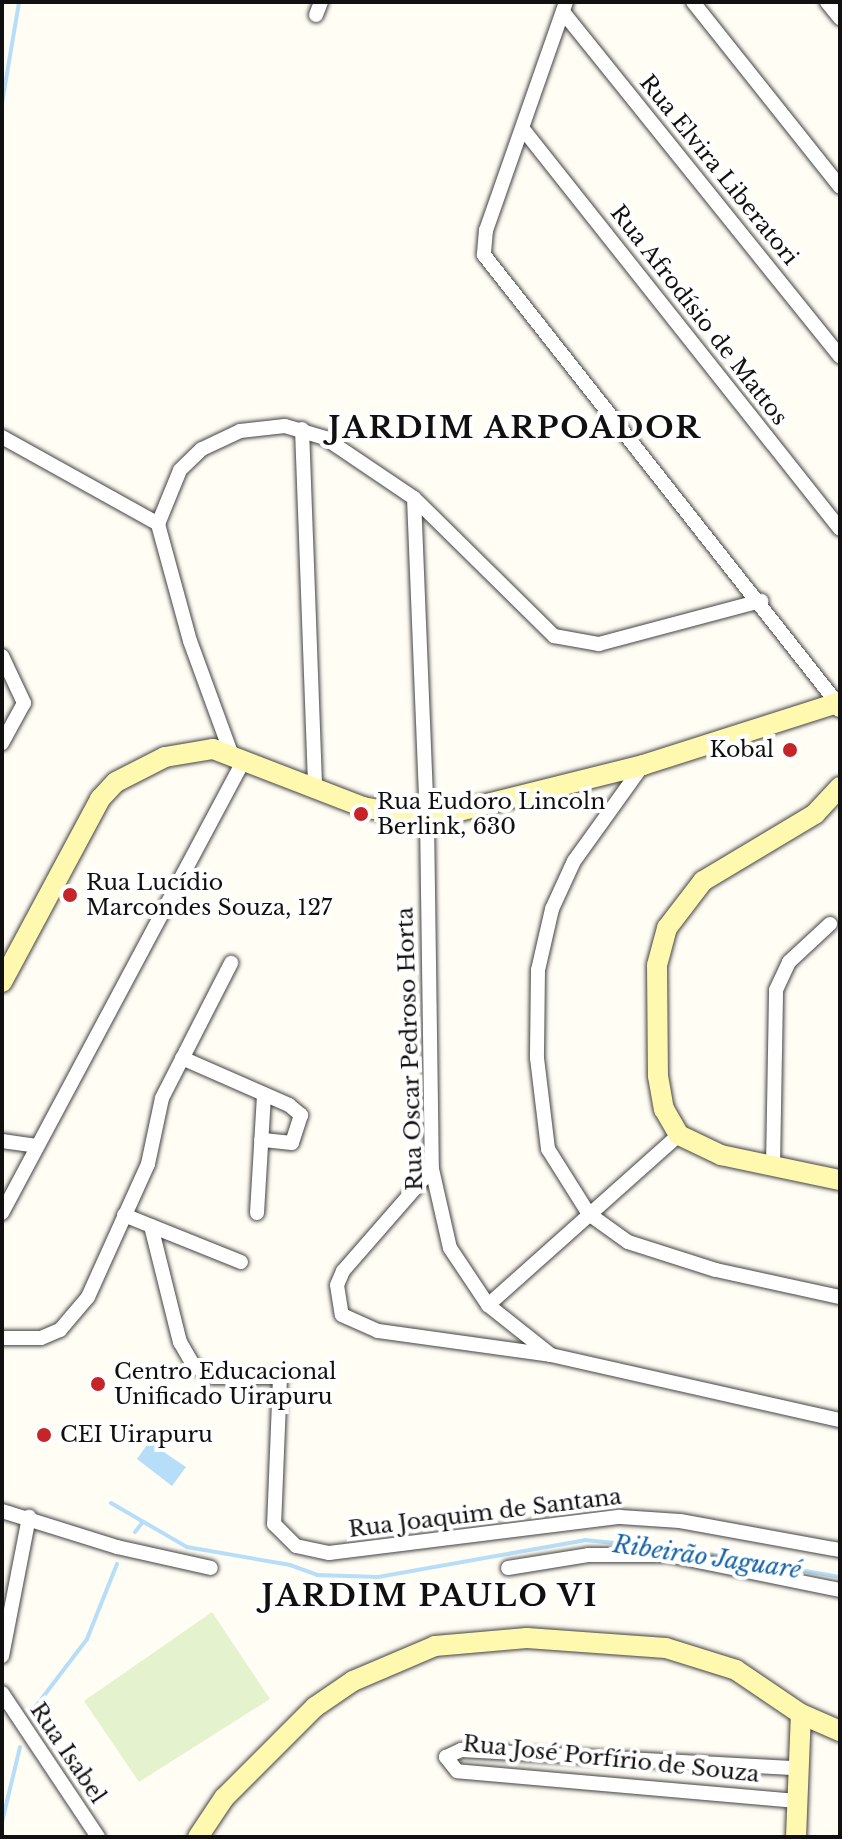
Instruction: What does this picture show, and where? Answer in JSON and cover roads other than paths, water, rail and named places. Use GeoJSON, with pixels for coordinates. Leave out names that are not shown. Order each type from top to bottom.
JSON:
{"type":"FeatureCollection","features":[{"type":"Feature","properties":{"kind":"street"},"geometry":{"type":"LineString","coordinates":[[693,2],[840,187]]}},
{"type":"Feature","properties":{"kind":"street"},"geometry":{"type":"LineString","coordinates":[[827,2],[840,18]]}},
{"type":"Feature","properties":{"kind":"street"},"geometry":{"type":"LineString","coordinates":[[2,982],[100,799],[116,782],[138,768],[192,750],[238,757],[315,790],[393,817],[427,819],[643,765],[838,705],[761,601],[488,264],[486,230],[565,7]]}},
{"type":"Feature","properties":{"kind":"street","name":"Rua Elvira Liberatori"},"geometry":{"type":"LineString","coordinates":[[565,7],[840,356]]}},
{"type":"Feature","properties":{"kind":"street","name":"Rua Afrodísio de Mattos"},"geometry":{"type":"LineString","coordinates":[[523,129],[840,529]]}},
{"type":"Feature","properties":{"kind":"street"},"geometry":{"type":"LineString","coordinates":[[2,1213],[238,757],[190,641],[158,524],[170,485],[202,449],[261,426],[302,429],[414,498],[533,620],[567,640],[599,644],[630,638],[761,601]]}},
{"type":"Feature","properties":{"kind":"street"},"geometry":{"type":"LineString","coordinates":[[302,429],[315,790]]}},
{"type":"Feature","properties":{"kind":"street"},"geometry":{"type":"LineString","coordinates":[[2,437],[158,524]]}},
{"type":"Feature","properties":{"kind":"street","name":"Rua Oscar Pedroso Horta"},"geometry":{"type":"LineString","coordinates":[[414,498],[427,819],[432,1169],[450,1248],[488,1305],[551,1355],[840,1420]]}},
{"type":"Feature","properties":{"kind":"street"},"geometry":{"type":"LineString","coordinates":[[2,656],[24,703],[2,743]]}},
{"type":"Feature","properties":{"kind":"street"},"geometry":{"type":"LineString","coordinates":[[643,765],[574,861],[552,909],[538,970],[542,1119],[548,1149],[589,1214],[628,1242],[667,1257],[840,1297]]}},
{"type":"Feature","properties":{"kind":"street"},"geometry":{"type":"LineString","coordinates":[[840,787],[815,814],[703,881],[667,928],[657,965],[658,1076],[664,1109],[679,1135],[693,1146],[840,1180]]}},
{"type":"Feature","properties":{"kind":"street"},"geometry":{"type":"LineString","coordinates":[[773,1166],[776,990],[789,962],[830,924]]}},
{"type":"Feature","properties":{"kind":"street"},"geometry":{"type":"LineString","coordinates":[[2,1338],[41,1338],[75,1317],[148,1164],[162,1098],[231,963]]}},
{"type":"Feature","properties":{"kind":"street"},"geometry":{"type":"LineString","coordinates":[[182,1058],[296,1109],[302,1123],[292,1143],[261,1140]]}},
{"type":"Feature","properties":{"kind":"street"},"geometry":{"type":"LineString","coordinates":[[257,1213],[264,1094]]}},
{"type":"Feature","properties":{"kind":"street"},"geometry":{"type":"LineString","coordinates":[[488,1305],[679,1135]]}},
{"type":"Feature","properties":{"kind":"street"},"geometry":{"type":"LineString","coordinates":[[2,1141],[37,1146]]}},
{"type":"Feature","properties":{"kind":"street"},"geometry":{"type":"LineString","coordinates":[[432,1169],[343,1271],[337,1285],[342,1315],[378,1331],[551,1355]]}},
{"type":"Feature","properties":{"kind":"street"},"geometry":{"type":"LineString","coordinates":[[124,1215],[241,1262]]}},
{"type":"Feature","properties":{"kind":"street","name":"Rua Joaquim de Santana"},"geometry":{"type":"LineString","coordinates":[[151,1226],[186,1357],[202,1372],[239,1378],[280,1377],[274,1524],[310,1552],[620,1517],[680,1521],[840,1550]]}},
{"type":"Feature","properties":{"kind":"street"},"geometry":{"type":"LineString","coordinates":[[2,1511],[117,1547],[211,1568]]}},
{"type":"Feature","properties":{"kind":"street"},"geometry":{"type":"LineString","coordinates":[[2,1656],[5,1625],[29,1517]]}},
{"type":"Feature","properties":{"kind":"street"},"geometry":{"type":"LineString","coordinates":[[508,1568],[588,1555],[668,1555],[840,1590]]}},
{"type":"Feature","properties":{"kind":"street"},"geometry":{"type":"LineString","coordinates":[[198,1837],[224,1798],[315,1707],[353,1681],[435,1646],[527,1638],[666,1648],[736,1670],[801,1714],[840,1731]]}},
{"type":"Feature","properties":{"kind":"street","name":"Rua Isabel"},"geometry":{"type":"LineString","coordinates":[[2,1693],[98,1837]]}},
{"type":"Feature","properties":{"kind":"street"},"geometry":{"type":"LineString","coordinates":[[796,1837],[801,1714]]}},
{"type":"Feature","properties":{"kind":"street","name":"Rua José Porfírio de Souza"},"geometry":{"type":"LineString","coordinates":[[797,1768],[461,1750],[446,1757],[457,1771],[797,1801]]}},
{"type":"Feature","properties":{"kind":"water"},"geometry":{"type":"Polygon","coordinates":[[[149,1442],[186,1467],[172,1486],[137,1459],[149,1442]]]}},
{"type":"Feature","properties":{"kind":"waterway"},"geometry":{"type":"LineString","coordinates":[[2,103],[19,2]]}},
{"type":"Feature","properties":{"kind":"waterway","name":"Ribeirão Jaguaré"},"geometry":{"type":"LineString","coordinates":[[111,1503],[187,1547],[290,1565],[317,1575],[378,1577],[585,1540],[684,1550],[840,1577]]}},
{"type":"Feature","properties":{"kind":"waterway"},"geometry":{"type":"LineString","coordinates":[[135,1532],[142,1523]]}},
{"type":"Feature","properties":{"kind":"waterway"},"geometry":{"type":"LineString","coordinates":[[33,1710],[87,1639],[117,1564]]}},
{"type":"Feature","properties":{"kind":"waterway"},"geometry":{"type":"LineString","coordinates":[[2,1822],[20,1747]]}},
{"type":"Feature","properties":{"kind":"place","name":"Kobal"},"geometry":{"type":"Point","coordinates":[790,750]}},
{"type":"Feature","properties":{"kind":"place","name":"Rua Eudoro Lincoln Berlink, 630"},"geometry":{"type":"Point","coordinates":[361,814]}},
{"type":"Feature","properties":{"kind":"place","name":"Rua Lucídio Marcondes Souza, 127"},"geometry":{"type":"Point","coordinates":[70,895]}},
{"type":"Feature","properties":{"kind":"place","name":"Centro Educacional Unificado Uirapuru"},"geometry":{"type":"Point","coordinates":[98,1384]}},
{"type":"Feature","properties":{"kind":"place","name":"CEI Uirapuru"},"geometry":{"type":"Point","coordinates":[44,1435]}},
{"type":"Feature","properties":{"kind":"district","name":"JARDIM ARPOADOR"},"geometry":{"type":"Point","coordinates":[515,428]}},
{"type":"Feature","properties":{"kind":"district","name":"JARDIM PAULO VI"},"geometry":{"type":"Point","coordinates":[430,1596]}}]}
